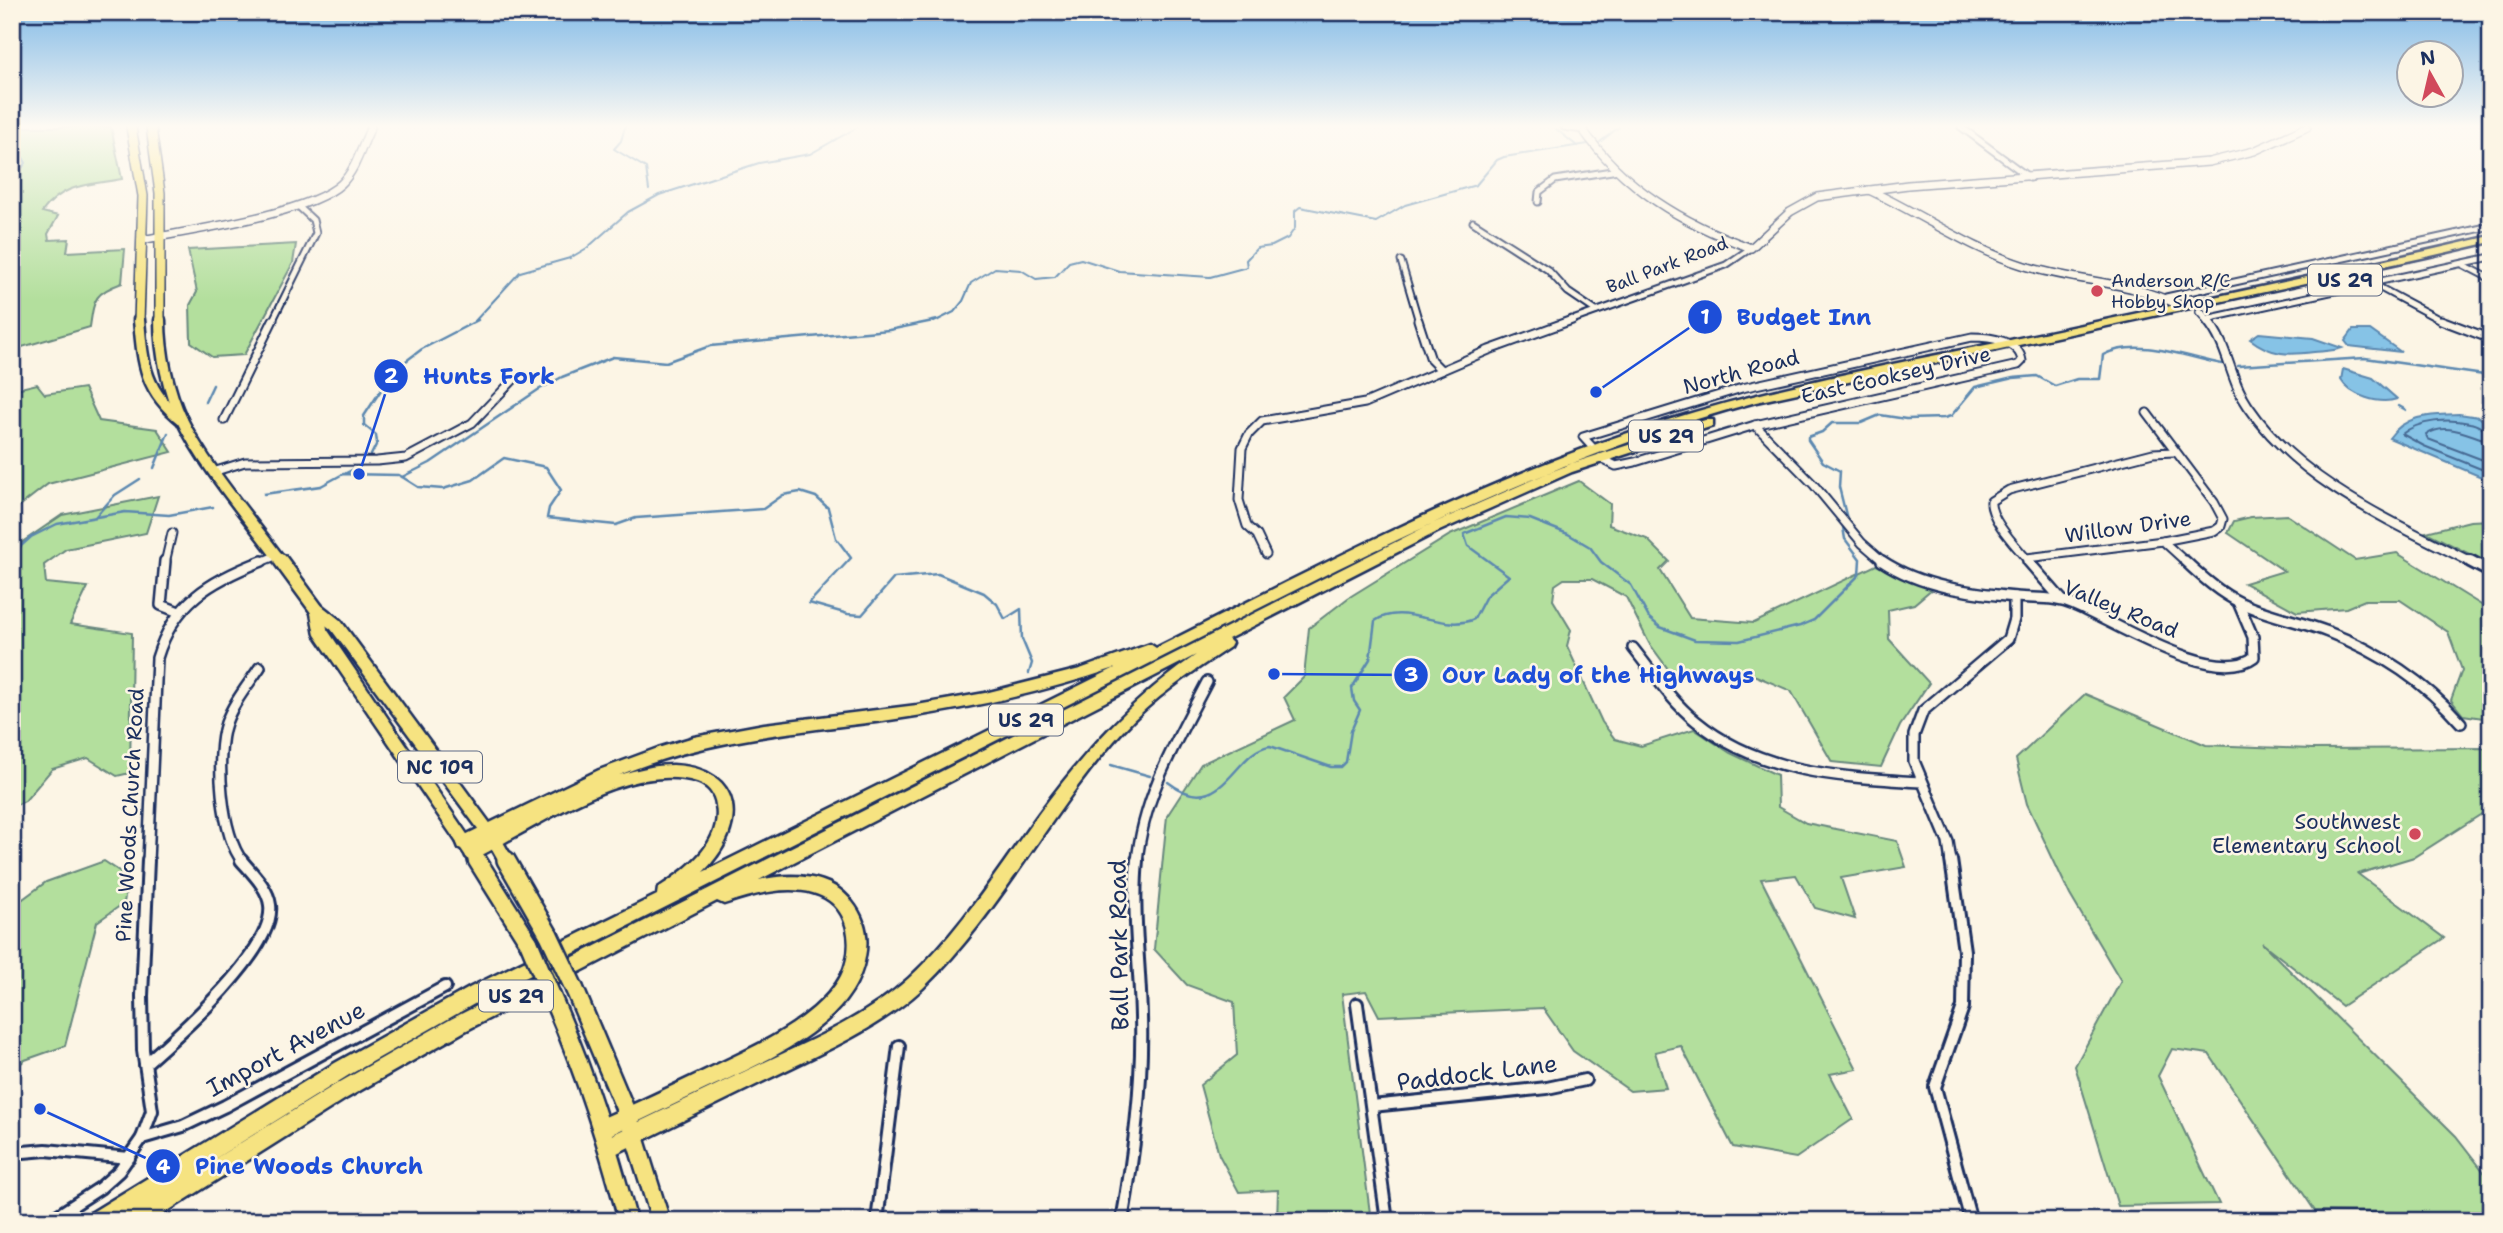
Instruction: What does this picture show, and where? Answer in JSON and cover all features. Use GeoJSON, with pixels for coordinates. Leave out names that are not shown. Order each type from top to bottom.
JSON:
{"type":"FeatureCollection","features":[{"type":"Feature","properties":{"kind":"highway","name":"US 29"},"geometry":{"type":"LineString","coordinates":[[133,1221],[340,1092],[411,1052],[657,923],[1432,529],[1597,454],[1629,436],[1757,399],[2012,346],[2181,306],[2491,239]]}},
{"type":"Feature","properties":{"kind":"highway","name":"US 29"},"geometry":{"type":"LineString","coordinates":[[2012,346],[2203,316],[2491,248]]}},
{"type":"Feature","properties":{"kind":"highway"},"geometry":{"type":"LineString","coordinates":[[2203,316],[2197,308],[2223,298]]}},
{"type":"Feature","properties":{"kind":"highway"},"geometry":{"type":"LineString","coordinates":[[2145,323],[2183,309],[2181,306]]}},
{"type":"Feature","properties":{"kind":"highway","name":"US 29"},"geometry":{"type":"LineString","coordinates":[[96,1221],[342,1069],[477,993],[1463,502],[1597,454]]}},
{"type":"Feature","properties":{"kind":"highway"},"geometry":{"type":"LineString","coordinates":[[606,1138],[813,1048],[885,1007],[930,969],[972,919],[1077,776],[1118,728],[1165,684],[1288,602]]}},
{"type":"Feature","properties":{"kind":"highway"},"geometry":{"type":"LineString","coordinates":[[468,848],[588,780],[639,760],[695,743],[983,699],[1051,683],[1137,654],[1258,603]]}},
{"type":"Feature","properties":{"kind":"highway"},"geometry":{"type":"LineString","coordinates":[[491,836],[634,775],[664,770],[685,771],[710,780],[722,793],[726,811],[724,831],[713,850],[669,890],[614,925]]}},
{"type":"Feature","properties":{"kind":"highway"},"geometry":{"type":"LineString","coordinates":[[631,1126],[766,1051],[832,1004],[852,974],[859,946],[856,923],[845,903],[826,890],[805,884],[772,884],[736,893],[657,923]]}},
{"type":"Feature","properties":{"kind":"main road","name":"NC 109"},"geometry":{"type":"LineString","coordinates":[[140,185],[138,313],[143,361],[160,401],[182,420]]}},
{"type":"Feature","properties":{"kind":"main road","name":"NC 109"},"geometry":{"type":"LineString","coordinates":[[159,185],[160,334],[163,358],[182,420],[317,610],[336,625],[491,836],[549,935],[575,990],[631,1126],[661,1221]]}},
{"type":"Feature","properties":{"kind":"main road","name":"NC 109"},"geometry":{"type":"LineString","coordinates":[[317,610],[320,632],[468,848],[529,943],[579,1057],[606,1138],[628,1221]]}},
{"type":"Feature","properties":{"kind":"street"},"geometry":{"type":"LineString","coordinates":[[141,240],[298,206],[340,185]]}},
{"type":"Feature","properties":{"kind":"street"},"geometry":{"type":"LineString","coordinates":[[1538,202],[1537,192],[1544,185]]}},
{"type":"Feature","properties":{"kind":"street"},"geometry":{"type":"LineString","coordinates":[[1634,185],[1679,219],[1751,248]]}},
{"type":"Feature","properties":{"kind":"street","name":"Ball Park Road"},"geometry":{"type":"LineString","coordinates":[[1266,554],[1257,536],[1247,526],[1239,500],[1242,448],[1254,427],[1274,417],[1365,403],[1441,370],[1726,265],[1751,248],[1804,201],[1868,189],[1928,185]]}},
{"type":"Feature","properties":{"kind":"street"},"geometry":{"type":"LineString","coordinates":[[1868,189],[2013,262],[2039,270],[2130,286],[2166,297],[2181,306]]}},
{"type":"Feature","properties":{"kind":"street"},"geometry":{"type":"LineString","coordinates":[[224,420],[316,233],[313,220],[298,206]]}},
{"type":"Feature","properties":{"kind":"street"},"geometry":{"type":"LineString","coordinates":[[1473,222],[1548,270],[1568,292],[1596,311]]}},
{"type":"Feature","properties":{"kind":"street"},"geometry":{"type":"LineString","coordinates":[[2166,297],[2491,226]]}},
{"type":"Feature","properties":{"kind":"street"},"geometry":{"type":"LineString","coordinates":[[2491,257],[2374,284],[2203,316],[2224,345],[2238,388],[2247,405],[2286,449],[2315,475],[2348,497],[2491,572]]}},
{"type":"Feature","properties":{"kind":"street"},"geometry":{"type":"LineString","coordinates":[[1401,261],[1427,351],[1431,360],[1441,370]]}},
{"type":"Feature","properties":{"kind":"street"},"geometry":{"type":"LineString","coordinates":[[2462,264],[2491,279]]}},
{"type":"Feature","properties":{"kind":"street"},"geometry":{"type":"LineString","coordinates":[[2374,284],[2448,324],[2491,339]]}},
{"type":"Feature","properties":{"kind":"street","name":"East Cooksey Drive"},"geometry":{"type":"LineString","coordinates":[[1755,425],[2018,365],[2022,361],[2021,355],[2012,346]]}},
{"type":"Feature","properties":{"kind":"street"},"geometry":{"type":"LineString","coordinates":[[216,471],[246,462],[377,461],[406,458],[472,423],[516,377]]}},
{"type":"Feature","properties":{"kind":"street","name":"Willow Drive"},"geometry":{"type":"LineString","coordinates":[[2027,558],[2163,541],[2214,531],[2221,526],[2223,519],[2214,502],[2147,414]]}},
{"type":"Feature","properties":{"kind":"street"},"geometry":{"type":"LineString","coordinates":[[1597,454],[1616,466],[1755,425]]}},
{"type":"Feature","properties":{"kind":"street","name":"Valley Road"},"geometry":{"type":"LineString","coordinates":[[1755,425],[1821,492],[1858,538],[1883,561],[1927,580],[2014,597],[2062,600],[2137,638],[2203,660],[2235,665],[2248,662],[2254,657],[2256,650],[2253,636],[2238,602]]}},
{"type":"Feature","properties":{"kind":"street"},"geometry":{"type":"LineString","coordinates":[[2062,600],[2049,588],[1990,509],[1991,501],[2009,490],[2153,453],[2174,452]]}},
{"type":"Feature","properties":{"kind":"street"},"geometry":{"type":"LineString","coordinates":[[172,533],[165,560],[161,605],[179,612]]}},
{"type":"Feature","properties":{"kind":"street"},"geometry":{"type":"LineString","coordinates":[[2163,541],[2238,602],[2308,625],[2381,657],[2417,677],[2443,700],[2461,723]]}},
{"type":"Feature","properties":{"kind":"street","name":"Pine Woods Church Road"},"geometry":{"type":"LineString","coordinates":[[49,1221],[100,1188],[129,1158],[142,1138],[152,1111],[142,1035],[142,953],[157,658],[163,634],[179,612],[220,580],[278,555]]}},
{"type":"Feature","properties":{"kind":"street"},"geometry":{"type":"LineString","coordinates":[[1971,1221],[1935,1087],[1963,1007],[1964,951],[1956,881],[1948,842],[1914,761],[1913,735],[1920,716],[1941,694],[2008,639],[2014,619],[2014,597]]}},
{"type":"Feature","properties":{"kind":"street"},"geometry":{"type":"LineString","coordinates":[[1633,648],[1697,722],[1766,763],[1830,776],[1921,782]]}},
{"type":"Feature","properties":{"kind":"street"},"geometry":{"type":"LineString","coordinates":[[145,1064],[230,984],[244,965],[270,916],[268,898],[259,881],[234,851],[230,840],[223,782],[223,730],[260,667]]}},
{"type":"Feature","properties":{"kind":"street","name":"Ball Park Road"},"geometry":{"type":"LineString","coordinates":[[1122,1221],[1132,1164],[1140,1074],[1135,894],[1139,846],[1142,828],[1159,780],[1207,682]]}},
{"type":"Feature","properties":{"kind":"street","name":"Import Avenue"},"geometry":{"type":"LineString","coordinates":[[142,1138],[183,1126],[225,1106],[445,987]]}},
{"type":"Feature","properties":{"kind":"street"},"geometry":{"type":"LineString","coordinates":[[1357,1004],[1387,1221]]}},
{"type":"Feature","properties":{"kind":"street"},"geometry":{"type":"LineString","coordinates":[[877,1221],[899,1046]]}},
{"type":"Feature","properties":{"kind":"street","name":"Paddock Lane"},"geometry":{"type":"LineString","coordinates":[[1372,1106],[1546,1088],[1585,1080]]}},
{"type":"Feature","properties":{"kind":"street"},"geometry":{"type":"LineString","coordinates":[[12,1153],[46,1150],[129,1158]]}},
{"type":"Feature","properties":{"kind":"green space"},"geometry":{"type":"Polygon","coordinates":[[[12,185],[86,185],[59,195],[42,212],[58,216],[48,234],[49,240],[69,239],[67,252],[125,249],[122,283],[106,290],[97,298],[90,327],[12,350],[12,185]]]}},
{"type":"Feature","properties":{"kind":"green space"},"geometry":{"type":"Polygon","coordinates":[[[296,244],[293,263],[244,355],[212,357],[191,342],[190,305],[197,292],[188,250],[296,244]]]}},
{"type":"Feature","properties":{"kind":"green space"},"geometry":{"type":"Polygon","coordinates":[[[37,384],[45,394],[84,388],[99,421],[157,429],[172,452],[48,484],[12,512],[12,390],[37,384]]]}},
{"type":"Feature","properties":{"kind":"green space"},"geometry":{"type":"Polygon","coordinates":[[[1579,481],[1610,504],[1609,525],[1647,539],[1669,561],[1660,570],[1690,618],[1754,623],[1876,565],[1933,588],[1914,604],[1888,610],[1889,639],[1929,683],[1900,726],[1881,767],[1832,762],[1791,691],[1756,676],[1711,668],[1674,677],[1649,643],[1626,597],[1592,579],[1564,579],[1555,585],[1553,600],[1571,630],[1567,646],[1602,722],[1615,739],[1641,746],[1694,729],[1730,753],[1777,775],[1778,807],[1806,823],[1897,841],[1906,867],[1841,878],[1855,919],[1815,908],[1796,875],[1761,879],[1857,1069],[1830,1074],[1853,1119],[1796,1158],[1733,1147],[1681,1046],[1655,1052],[1666,1088],[1630,1091],[1573,1051],[1543,1008],[1379,1016],[1366,991],[1342,994],[1371,1221],[1277,1221],[1278,1190],[1239,1192],[1219,1155],[1200,1085],[1237,1055],[1234,1002],[1187,985],[1154,949],[1167,816],[1201,764],[1295,720],[1284,697],[1304,677],[1309,628],[1348,598],[1450,535],[1579,481]]]}},
{"type":"Feature","properties":{"kind":"green space"},"geometry":{"type":"Polygon","coordinates":[[[158,496],[146,533],[66,549],[44,565],[46,583],[88,587],[70,624],[132,633],[130,773],[117,776],[88,758],[52,769],[25,801],[12,807],[12,549],[62,515],[158,496]]]}},
{"type":"Feature","properties":{"kind":"green space"},"geometry":{"type":"Polygon","coordinates":[[[2287,515],[2355,560],[2397,553],[2491,611],[2491,708],[2483,718],[2463,715],[2451,700],[2462,670],[2448,632],[2400,600],[2365,600],[2346,608],[2297,612],[2244,583],[2284,571],[2228,533],[2234,521],[2287,515]]]}},
{"type":"Feature","properties":{"kind":"green space"},"geometry":{"type":"Polygon","coordinates":[[[2491,520],[2491,565],[2426,532],[2470,521],[2491,520]]]}},
{"type":"Feature","properties":{"kind":"green space"},"geometry":{"type":"Polygon","coordinates":[[[2085,694],[2206,745],[2312,749],[2491,748],[2491,808],[2414,857],[2358,874],[2444,938],[2342,1006],[2262,943],[2456,1136],[2487,1176],[2484,1214],[2315,1211],[2209,1054],[2172,1049],[2158,1076],[2219,1204],[2118,1206],[2075,1066],[2121,981],[2070,895],[2027,804],[2016,759],[2085,694]]]}},
{"type":"Feature","properties":{"kind":"green space"},"geometry":{"type":"Polygon","coordinates":[[[104,861],[128,877],[124,903],[97,922],[65,1046],[25,1060],[12,1070],[12,907],[46,882],[104,861]]]}},
{"type":"Feature","properties":{"kind":"water"},"geometry":{"type":"Polygon","coordinates":[[[2353,330],[2370,330],[2401,352],[2349,346],[2345,341],[2353,330]]]}},
{"type":"Feature","properties":{"kind":"water"},"geometry":{"type":"Polygon","coordinates":[[[2259,333],[2313,338],[2342,348],[2281,353],[2266,349],[2250,339],[2259,333]]]}},
{"type":"Feature","properties":{"kind":"water"},"geometry":{"type":"Polygon","coordinates":[[[2343,369],[2373,378],[2397,399],[2382,401],[2358,395],[2341,380],[2343,369]]]}},
{"type":"Feature","properties":{"kind":"water"},"geometry":{"type":"Polygon","coordinates":[[[2459,414],[2479,417],[2491,427],[2491,481],[2389,438],[2411,420],[2459,414]]]}},
{"type":"Feature","properties":{"kind":"waterway"},"geometry":{"type":"LineString","coordinates":[[648,185],[649,190]]}},
{"type":"Feature","properties":{"kind":"waterway"},"geometry":{"type":"LineString","coordinates":[[474,322],[520,272],[570,258],[587,248],[628,212],[659,195],[692,185]]}},
{"type":"Feature","properties":{"kind":"waterway"},"geometry":{"type":"LineString","coordinates":[[938,320],[954,312],[963,301],[971,283],[995,268],[1021,270],[1036,279],[1055,277],[1069,262],[1081,259],[1119,271],[1210,277],[1247,267],[1246,260],[1257,248],[1272,246],[1288,238],[1295,228],[1295,211],[1300,207],[1376,222],[1405,205],[1476,185]]}},
{"type":"Feature","properties":{"kind":"waterway"},"geometry":{"type":"LineString","coordinates":[[369,459],[377,443],[376,435],[364,425],[364,416],[394,370],[422,349],[478,320]]}},
{"type":"Feature","properties":{"kind":"waterway"},"geometry":{"type":"LineString","coordinates":[[402,477],[430,463],[538,390],[562,377],[613,357],[666,362],[710,346],[889,330],[938,320]]}},
{"type":"Feature","properties":{"kind":"waterway"},"geometry":{"type":"LineString","coordinates":[[934,322],[938,320]]}},
{"type":"Feature","properties":{"kind":"waterway"},"geometry":{"type":"LineString","coordinates":[[1847,519],[1839,487],[1840,471],[1823,462],[1808,440],[1808,437],[1822,432],[1832,423],[1861,423],[1880,415],[1906,419],[1944,418],[1951,416],[1975,387],[2013,378],[2037,376],[2055,386],[2077,379],[2100,379],[2103,355],[2116,350],[2162,350],[2222,364]]}},
{"type":"Feature","properties":{"kind":"waterway"},"geometry":{"type":"LineString","coordinates":[[2238,366],[2365,358],[2491,376]]}},
{"type":"Feature","properties":{"kind":"waterway"},"geometry":{"type":"LineString","coordinates":[[205,402],[213,385]]}},
{"type":"Feature","properties":{"kind":"waterway"},"geometry":{"type":"LineString","coordinates":[[2399,406],[2406,410]]}},
{"type":"Feature","properties":{"kind":"waterway"},"geometry":{"type":"LineString","coordinates":[[154,468],[168,433]]}},
{"type":"Feature","properties":{"kind":"waterway"},"geometry":{"type":"LineString","coordinates":[[402,477],[418,487],[443,489],[473,480],[504,458],[546,467],[561,490],[549,508],[547,518],[616,525],[636,518],[763,509],[783,495],[800,492],[816,497],[828,508],[836,538],[851,558],[809,603],[848,614],[862,615],[894,578],[938,574],[984,593],[997,604],[1005,619],[1021,609],[1022,639],[1032,663],[1029,673]]}},
{"type":"Feature","properties":{"kind":"waterway"},"geometry":{"type":"LineString","coordinates":[[346,473],[364,464]]}},
{"type":"Feature","properties":{"kind":"waterway"},"geometry":{"type":"LineString","coordinates":[[264,494],[321,486],[343,474],[402,477]]}},
{"type":"Feature","properties":{"kind":"waterway"},"geometry":{"type":"LineString","coordinates":[[95,517],[115,495],[140,479]]}},
{"type":"Feature","properties":{"kind":"waterway"},"geometry":{"type":"LineString","coordinates":[[12,554],[31,537],[57,524],[125,512],[169,515],[213,507]]}},
{"type":"Feature","properties":{"kind":"waterway"},"geometry":{"type":"LineString","coordinates":[[1168,782],[1186,793],[1202,795],[1215,790],[1257,750],[1270,746],[1331,767],[1341,767],[1346,762],[1351,731],[1360,710],[1354,701],[1352,688],[1370,659],[1375,621],[1398,614],[1449,622],[1474,619],[1486,596],[1509,576],[1468,546],[1464,534],[1506,517],[1530,519],[1568,534],[1590,547],[1601,562],[1631,585],[1649,618],[1660,627],[1695,640],[1739,641],[1814,620],[1859,575],[1860,559],[1845,539],[1843,527]]}},
{"type":"Feature","properties":{"kind":"waterway"},"geometry":{"type":"LineString","coordinates":[[1111,765],[1150,776]]}},
{"type":"Feature","properties":{"kind":"place","name":"Anderson R/C Hobby Shop"},"geometry":{"type":"Point","coordinates":[2097,291]}},
{"type":"Feature","properties":{"kind":"place","name":"Budget Inn"},"geometry":{"type":"Point","coordinates":[1596,392]}},
{"type":"Feature","properties":{"kind":"place","name":"Hunts Fork"},"geometry":{"type":"Point","coordinates":[359,474]}},
{"type":"Feature","properties":{"kind":"place","name":"Our Lady of the Highways"},"geometry":{"type":"Point","coordinates":[1274,674]}},
{"type":"Feature","properties":{"kind":"place","name":"Southwest Elementary School"},"geometry":{"type":"Point","coordinates":[2415,834]}},
{"type":"Feature","properties":{"kind":"place","name":"Pine Woods Church"},"geometry":{"type":"Point","coordinates":[40,1109]}}]}
